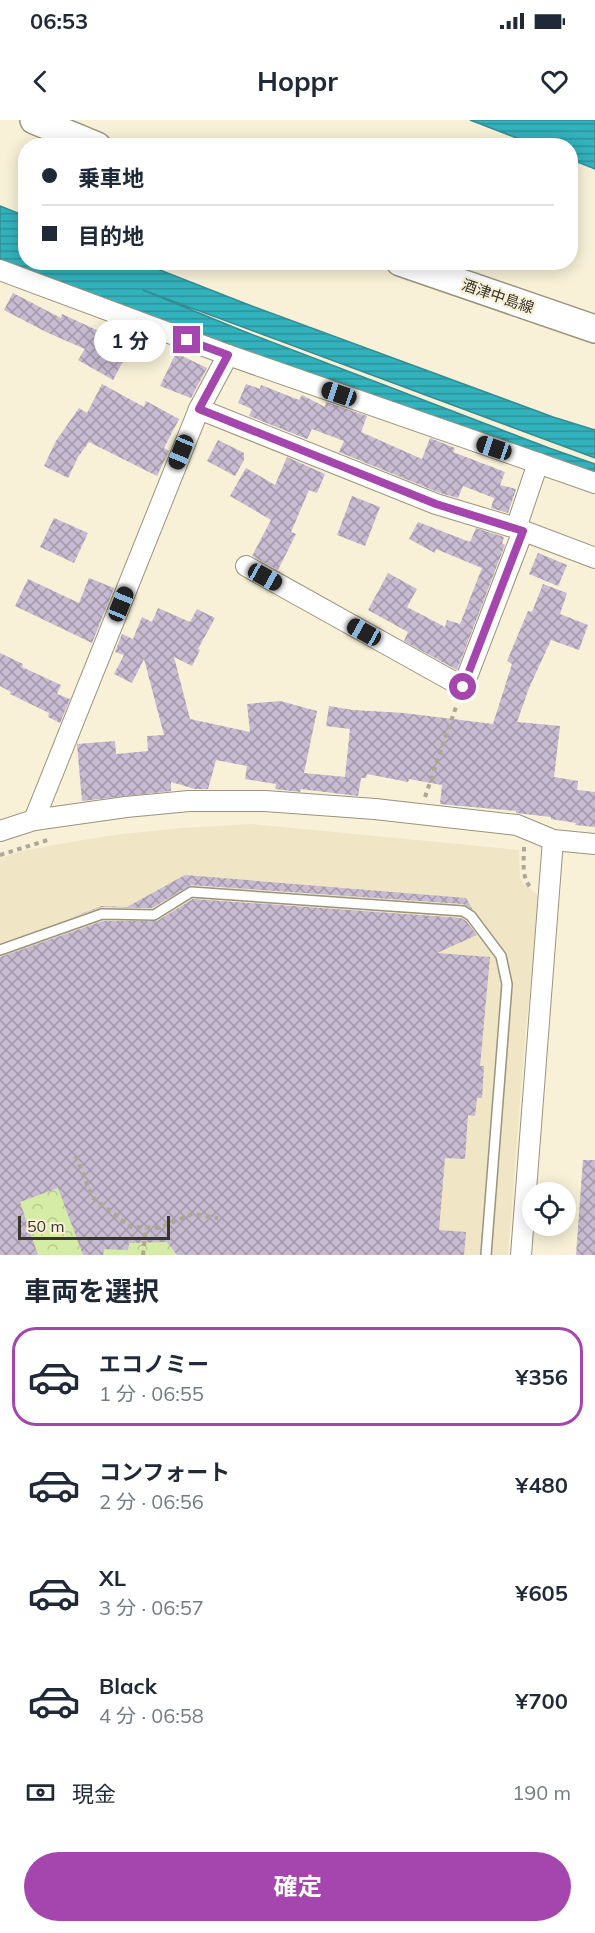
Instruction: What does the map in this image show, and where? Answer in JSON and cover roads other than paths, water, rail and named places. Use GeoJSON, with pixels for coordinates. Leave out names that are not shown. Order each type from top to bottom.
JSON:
{"type":"FeatureCollection","features":[{"type":"Feature","properties":{"kind":"main road"},"geometry":{"type":"LineString","coordinates":[[34,120],[78,138]]}},
{"type":"Feature","properties":{"kind":"main road","name":"酒津中島線"},"geometry":{"type":"LineString","coordinates":[[423,270],[595,329]]}},
{"type":"Feature","properties":{"kind":"street"},"geometry":{"type":"LineString","coordinates":[[0,270],[228,355],[595,483]]}},
{"type":"Feature","properties":{"kind":"street"},"geometry":{"type":"LineString","coordinates":[[34,820],[199,409],[228,355]]}},
{"type":"Feature","properties":{"kind":"street"},"geometry":{"type":"LineString","coordinates":[[199,409],[436,504],[519,530],[595,558]]}},
{"type":"Feature","properties":{"kind":"street"},"geometry":{"type":"LineString","coordinates":[[246,566],[463,687],[519,530],[538,463]]}},
{"type":"Feature","properties":{"kind":"street"},"geometry":{"type":"LineString","coordinates":[[0,831],[34,820],[126,807],[189,801],[265,801],[517,825],[553,840],[595,844]]}},
{"type":"Feature","properties":{"kind":"street"},"geometry":{"type":"LineString","coordinates":[[521,1255],[553,840]]}},
{"type":"Feature","properties":{"kind":"lane"},"geometry":{"type":"LineString","coordinates":[[0,950],[102,914],[154,915],[191,892],[463,911],[471,916],[501,956],[507,984],[486,1255]]}},
{"type":"Feature","properties":{"kind":"water"},"geometry":{"type":"Polygon","coordinates":[[[470,120],[595,120],[595,169],[578,162],[578,138],[517,138],[470,120]]]}},
{"type":"Feature","properties":{"kind":"water"},"geometry":{"type":"Polygon","coordinates":[[[0,206],[18,213],[18,266],[0,259],[0,206]]]}},
{"type":"Feature","properties":{"kind":"water"},"geometry":{"type":"Polygon","coordinates":[[[28,270],[160,270],[553,417],[595,430],[595,458],[143,290],[243,331],[595,464],[595,484],[229,348],[28,270]]]}}]}
